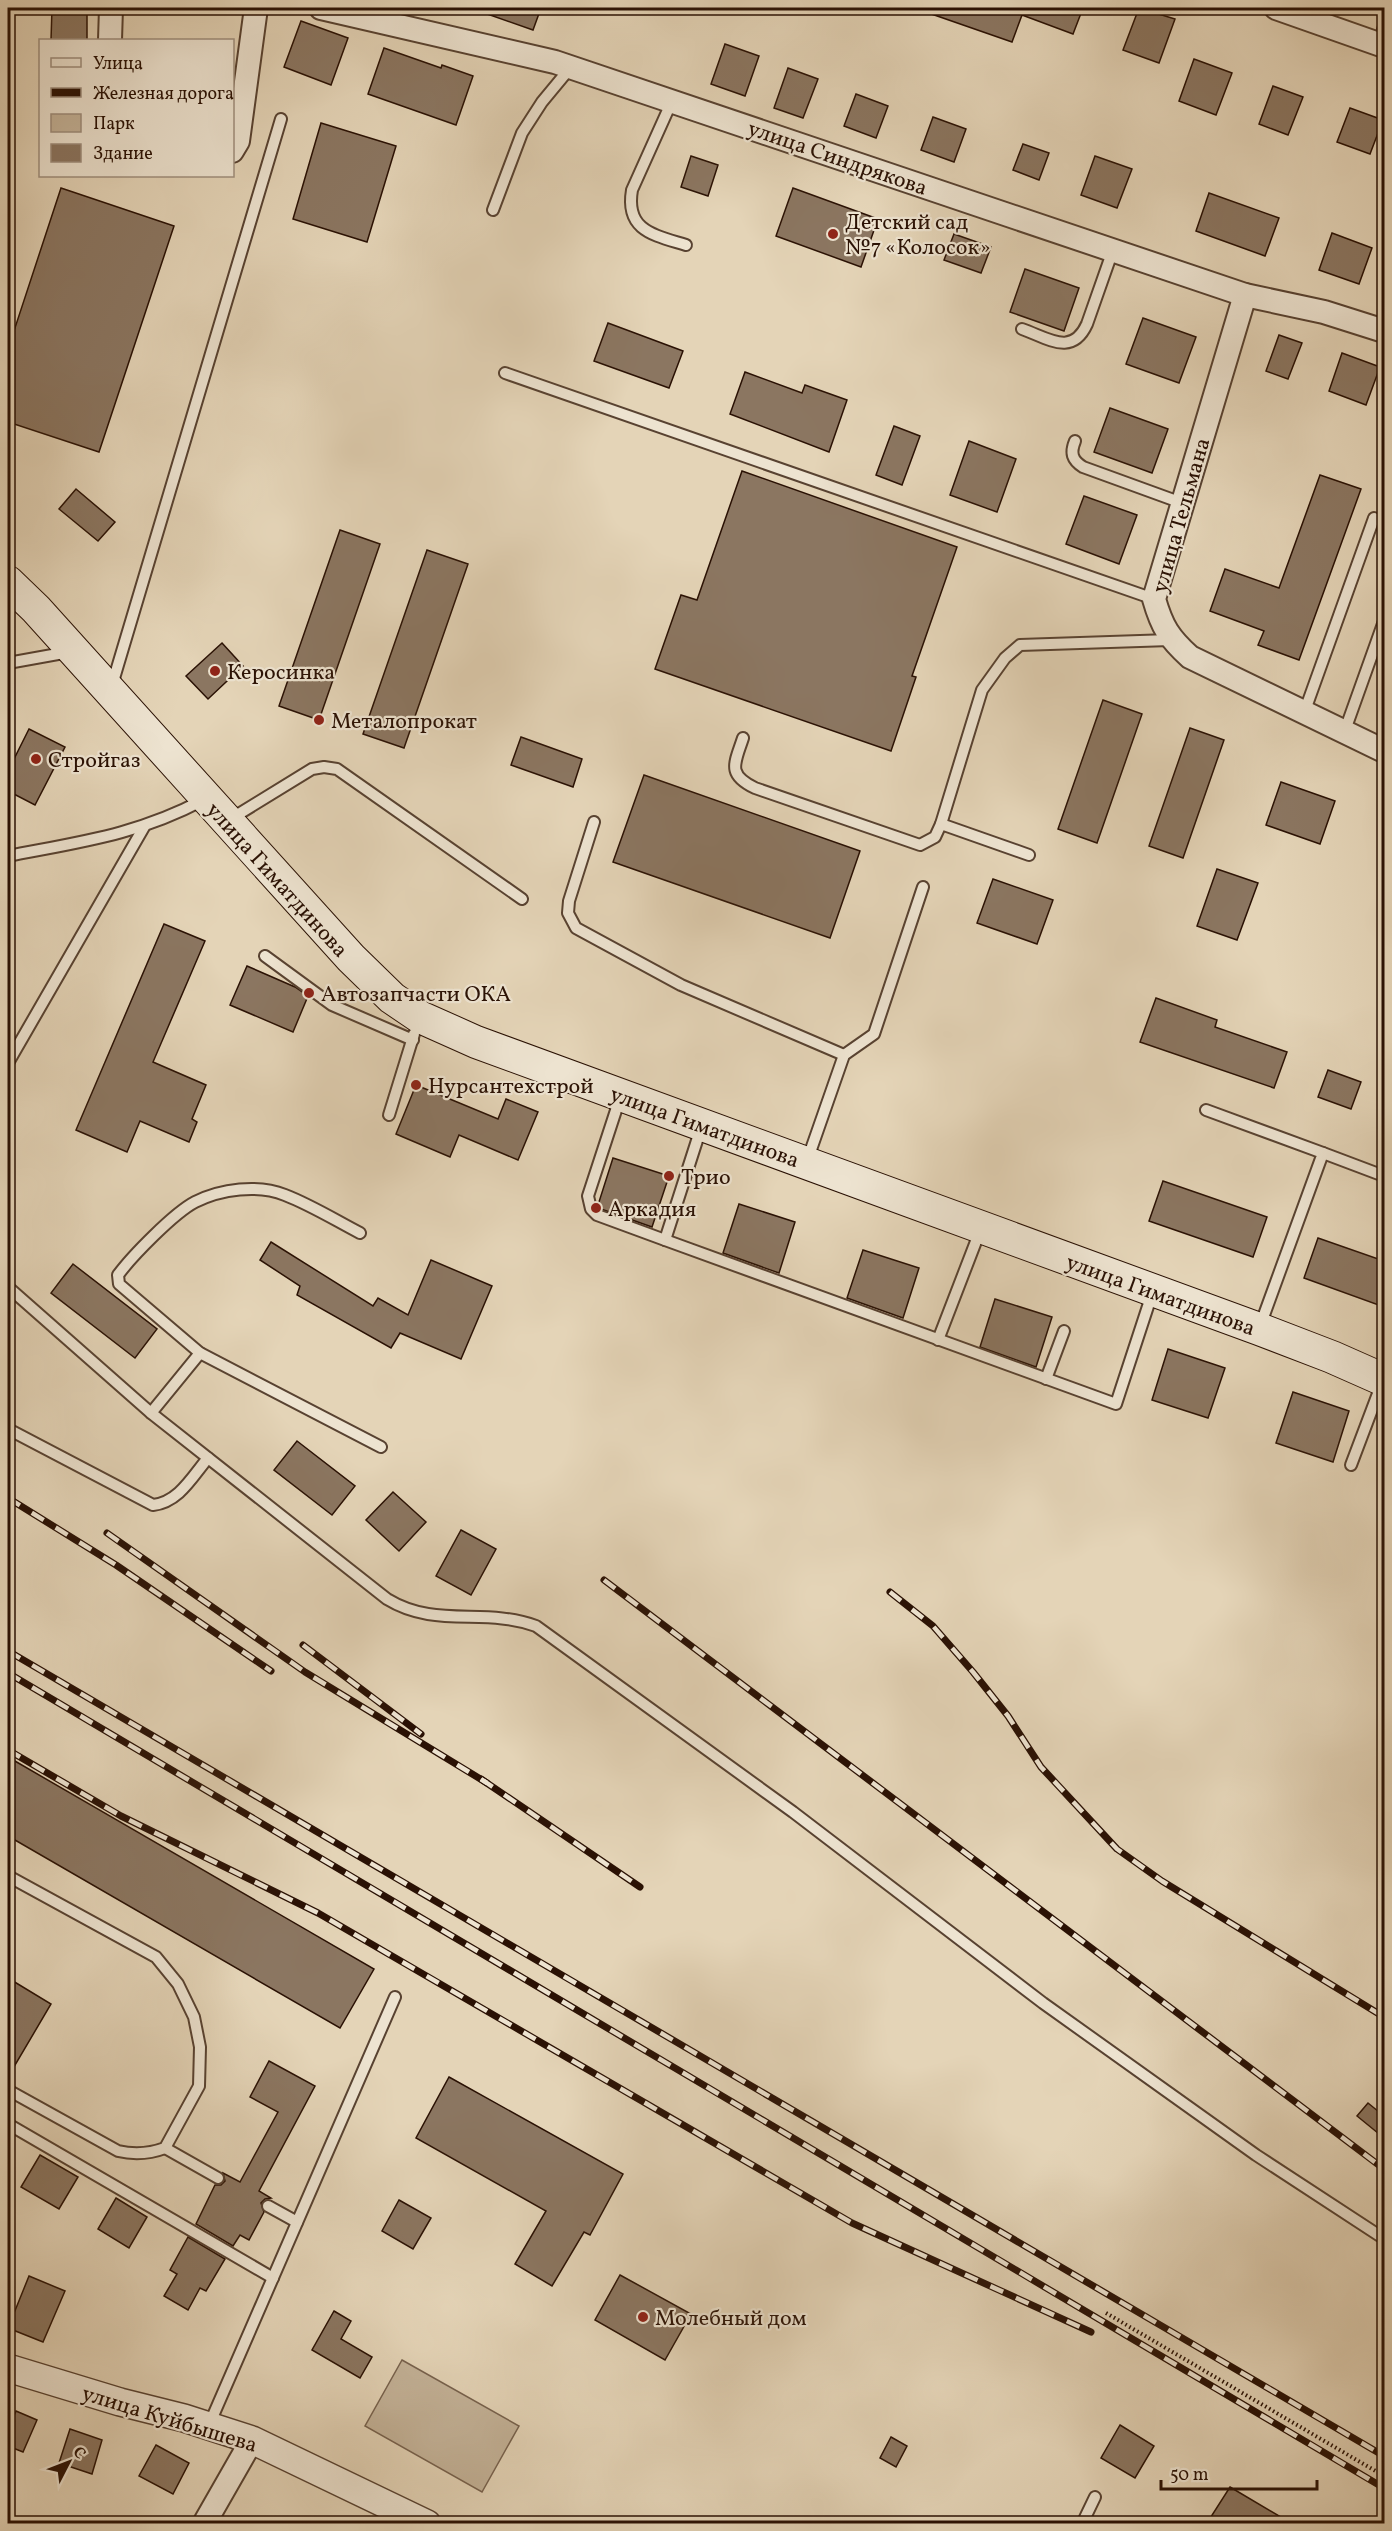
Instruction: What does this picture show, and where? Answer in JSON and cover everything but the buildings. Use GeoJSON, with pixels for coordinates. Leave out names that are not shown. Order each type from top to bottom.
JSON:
{"type":"FeatureCollection","features":[{"type":"Feature","properties":{"kind":"main road","name":"улица Гиматдинова"},"geometry":{"type":"LineString","coordinates":[[8,582],[74,651],[416,1028],[476,1042],[1259,1329],[1384,1380]]}},
{"type":"Feature","properties":{"kind":"street"},"geometry":{"type":"LineString","coordinates":[[110,39],[111,8]]}},
{"type":"Feature","properties":{"kind":"street"},"geometry":{"type":"LineString","coordinates":[[234,148],[238,141],[256,8]]}},
{"type":"Feature","properties":{"kind":"street","name":"улица Синдрякова"},"geometry":{"type":"LineString","coordinates":[[321,8],[572,67],[1245,295],[1324,312],[1384,331]]}},
{"type":"Feature","properties":{"kind":"street"},"geometry":{"type":"LineString","coordinates":[[1276,8],[1383,38]]}},
{"type":"Feature","properties":{"kind":"street","name":"улица Тельмана"},"geometry":{"type":"LineString","coordinates":[[1245,295],[1154,599],[1160,622],[1170,640],[1190,657],[1384,751]]}},
{"type":"Feature","properties":{"kind":"street","name":"улица Куйбышева"},"geometry":{"type":"LineString","coordinates":[[8,2368],[120,2402],[209,2425],[252,2440],[427,2523]]}},
{"type":"Feature","properties":{"kind":"street"},"geometry":{"type":"LineString","coordinates":[[204,2523],[252,2440]]}},
{"type":"Feature","properties":{"kind":"lane"},"geometry":{"type":"LineString","coordinates":[[493,210],[522,133],[542,102],[572,67]]}},
{"type":"Feature","properties":{"kind":"lane"},"geometry":{"type":"LineString","coordinates":[[672,101],[632,190],[629,205],[636,222],[650,233],[686,245]]}},
{"type":"Feature","properties":{"kind":"lane"},"geometry":{"type":"LineString","coordinates":[[110,692],[282,119]]}},
{"type":"Feature","properties":{"kind":"lane"},"geometry":{"type":"LineString","coordinates":[[1022,329],[1064,344],[1073,341],[1082,333],[1087,324],[1113,250]]}},
{"type":"Feature","properties":{"kind":"lane"},"geometry":{"type":"LineString","coordinates":[[505,373],[1154,599]]}},
{"type":"Feature","properties":{"kind":"lane"},"geometry":{"type":"LineString","coordinates":[[1075,441],[1071,450],[1072,456],[1083,467],[1182,503]]}},
{"type":"Feature","properties":{"kind":"lane"},"geometry":{"type":"LineString","coordinates":[[1304,713],[1374,518]]}},
{"type":"Feature","properties":{"kind":"lane"},"geometry":{"type":"LineString","coordinates":[[1344,733],[1384,621]]}},
{"type":"Feature","properties":{"kind":"lane"},"geometry":{"type":"LineString","coordinates":[[743,738],[735,763],[736,772],[741,781],[754,788],[920,845],[935,837],[941,824],[982,690],[998,666],[1020,645],[1170,640]]}},
{"type":"Feature","properties":{"kind":"lane"},"geometry":{"type":"LineString","coordinates":[[8,663],[74,651]]}},
{"type":"Feature","properties":{"kind":"lane"},"geometry":{"type":"LineString","coordinates":[[226,821],[312,769],[324,766],[337,769],[522,899]]}},
{"type":"Feature","properties":{"kind":"lane"},"geometry":{"type":"LineString","coordinates":[[8,856],[119,835],[173,816],[206,799]]}},
{"type":"Feature","properties":{"kind":"lane"},"geometry":{"type":"LineString","coordinates":[[594,822],[569,901],[568,913],[576,928],[681,984],[844,1055]]}},
{"type":"Feature","properties":{"kind":"lane"},"geometry":{"type":"LineString","coordinates":[[941,824],[1029,855]]}},
{"type":"Feature","properties":{"kind":"lane"},"geometry":{"type":"LineString","coordinates":[[8,1063],[144,827]]}},
{"type":"Feature","properties":{"kind":"lane"},"geometry":{"type":"LineString","coordinates":[[806,1164],[844,1055],[874,1034],[923,887]]}},
{"type":"Feature","properties":{"kind":"lane"},"geometry":{"type":"LineString","coordinates":[[266,956],[332,1005],[416,1028],[389,1115]]}},
{"type":"Feature","properties":{"kind":"lane"},"geometry":{"type":"LineString","coordinates":[[621,1096],[588,1196],[589,1204],[597,1215],[665,1240],[1116,1404],[1153,1291]]}},
{"type":"Feature","properties":{"kind":"lane"},"geometry":{"type":"LineString","coordinates":[[1206,1110],[1384,1176]]}},
{"type":"Feature","properties":{"kind":"lane"},"geometry":{"type":"LineString","coordinates":[[665,1240],[702,1125]]}},
{"type":"Feature","properties":{"kind":"lane"},"geometry":{"type":"LineString","coordinates":[[1259,1329],[1323,1153]]}},
{"type":"Feature","properties":{"kind":"lane"},"geometry":{"type":"LineString","coordinates":[[360,1233],[284,1194],[255,1189],[229,1191],[194,1203],[155,1235],[118,1275],[118,1284],[200,1353],[381,1447]]}},
{"type":"Feature","properties":{"kind":"lane"},"geometry":{"type":"LineString","coordinates":[[938,1340],[981,1228]]}},
{"type":"Feature","properties":{"kind":"lane"},"geometry":{"type":"LineString","coordinates":[[8,1287],[151,1413],[387,1599],[419,1614],[440,1617],[498,1616],[536,1626],[793,1812],[1043,2003],[1256,2155],[1383,2238]]}},
{"type":"Feature","properties":{"kind":"lane"},"geometry":{"type":"LineString","coordinates":[[1046,1379],[1064,1331]]}},
{"type":"Feature","properties":{"kind":"lane"},"geometry":{"type":"LineString","coordinates":[[151,1413],[200,1353]]}},
{"type":"Feature","properties":{"kind":"lane"},"geometry":{"type":"LineString","coordinates":[[1351,1465],[1384,1380]]}},
{"type":"Feature","properties":{"kind":"lane"},"geometry":{"type":"LineString","coordinates":[[8,1429],[153,1504],[166,1503],[177,1496],[208,1458]]}},
{"type":"Feature","properties":{"kind":"lane"},"geometry":{"type":"LineString","coordinates":[[8,1876],[156,1958],[178,1984],[194,2017],[200,2047],[198,2086],[165,2148],[153,2153],[134,2155],[118,2151],[8,2090]]}},
{"type":"Feature","properties":{"kind":"lane"},"geometry":{"type":"LineString","coordinates":[[209,2425],[395,1997]]}},
{"type":"Feature","properties":{"kind":"lane"},"geometry":{"type":"LineString","coordinates":[[8,2124],[273,2278]]}},
{"type":"Feature","properties":{"kind":"lane"},"geometry":{"type":"LineString","coordinates":[[165,2148],[218,2178]]}},
{"type":"Feature","properties":{"kind":"lane"},"geometry":{"type":"LineString","coordinates":[[268,2206],[297,2222]]}},
{"type":"Feature","properties":{"kind":"lane"},"geometry":{"type":"LineString","coordinates":[[1082,2523],[1095,2497]]}},
{"type":"Feature","properties":{"kind":"path"},"geometry":{"type":"LineString","coordinates":[[1106,2313],[1384,2476]]}},
{"type":"Feature","properties":{"kind":"green space"},"geometry":{"type":"Polygon","coordinates":[[[402,2360],[519,2426],[482,2492],[365,2426],[402,2360]]]}},
{"type":"Feature","properties":{"kind":"railway"},"geometry":{"type":"LineString","coordinates":[[8,1498],[116,1565],[271,1671]]}},
{"type":"Feature","properties":{"kind":"railway"},"geometry":{"type":"LineString","coordinates":[[107,1533],[305,1672],[487,1783]]}},
{"type":"Feature","properties":{"kind":"railway"},"geometry":{"type":"LineString","coordinates":[[604,1580],[1384,2169]]}},
{"type":"Feature","properties":{"kind":"railway"},"geometry":{"type":"LineString","coordinates":[[890,1592],[933,1626],[1008,1716],[1041,1767],[1117,1849],[1162,1881],[1384,2017]]}},
{"type":"Feature","properties":{"kind":"railway"},"geometry":{"type":"LineString","coordinates":[[303,1645],[421,1734]]}},
{"type":"Feature","properties":{"kind":"railway"},"geometry":{"type":"LineString","coordinates":[[8,1651],[1384,2456]]}},
{"type":"Feature","properties":{"kind":"railway"},"geometry":{"type":"LineString","coordinates":[[8,1673],[1384,2488]]}},
{"type":"Feature","properties":{"kind":"railway"},"geometry":{"type":"LineString","coordinates":[[8,1750],[121,1816],[318,1913],[852,2223],[1091,2332]]}},
{"type":"Feature","properties":{"kind":"railway"},"geometry":{"type":"LineString","coordinates":[[481,1779],[640,1887]]}},
{"type":"Feature","properties":{"kind":"place","name":"Детский сад №7 «Колосок»"},"geometry":{"type":"Point","coordinates":[833,234]}},
{"type":"Feature","properties":{"kind":"place","name":"Керосинка"},"geometry":{"type":"Point","coordinates":[215,671]}},
{"type":"Feature","properties":{"kind":"place","name":"Металопрокат"},"geometry":{"type":"Point","coordinates":[319,720]}},
{"type":"Feature","properties":{"kind":"place","name":"Стройгаз"},"geometry":{"type":"Point","coordinates":[36,759]}},
{"type":"Feature","properties":{"kind":"place","name":"Автозапчасти ОКА"},"geometry":{"type":"Point","coordinates":[309,993]}},
{"type":"Feature","properties":{"kind":"place","name":"Нурсантехстрой"},"geometry":{"type":"Point","coordinates":[416,1085]}},
{"type":"Feature","properties":{"kind":"place","name":"Трио"},"geometry":{"type":"Point","coordinates":[669,1176]}},
{"type":"Feature","properties":{"kind":"place","name":"Аркадия"},"geometry":{"type":"Point","coordinates":[596,1208]}},
{"type":"Feature","properties":{"kind":"place","name":"Молебный дом"},"geometry":{"type":"Point","coordinates":[643,2317]}}]}
